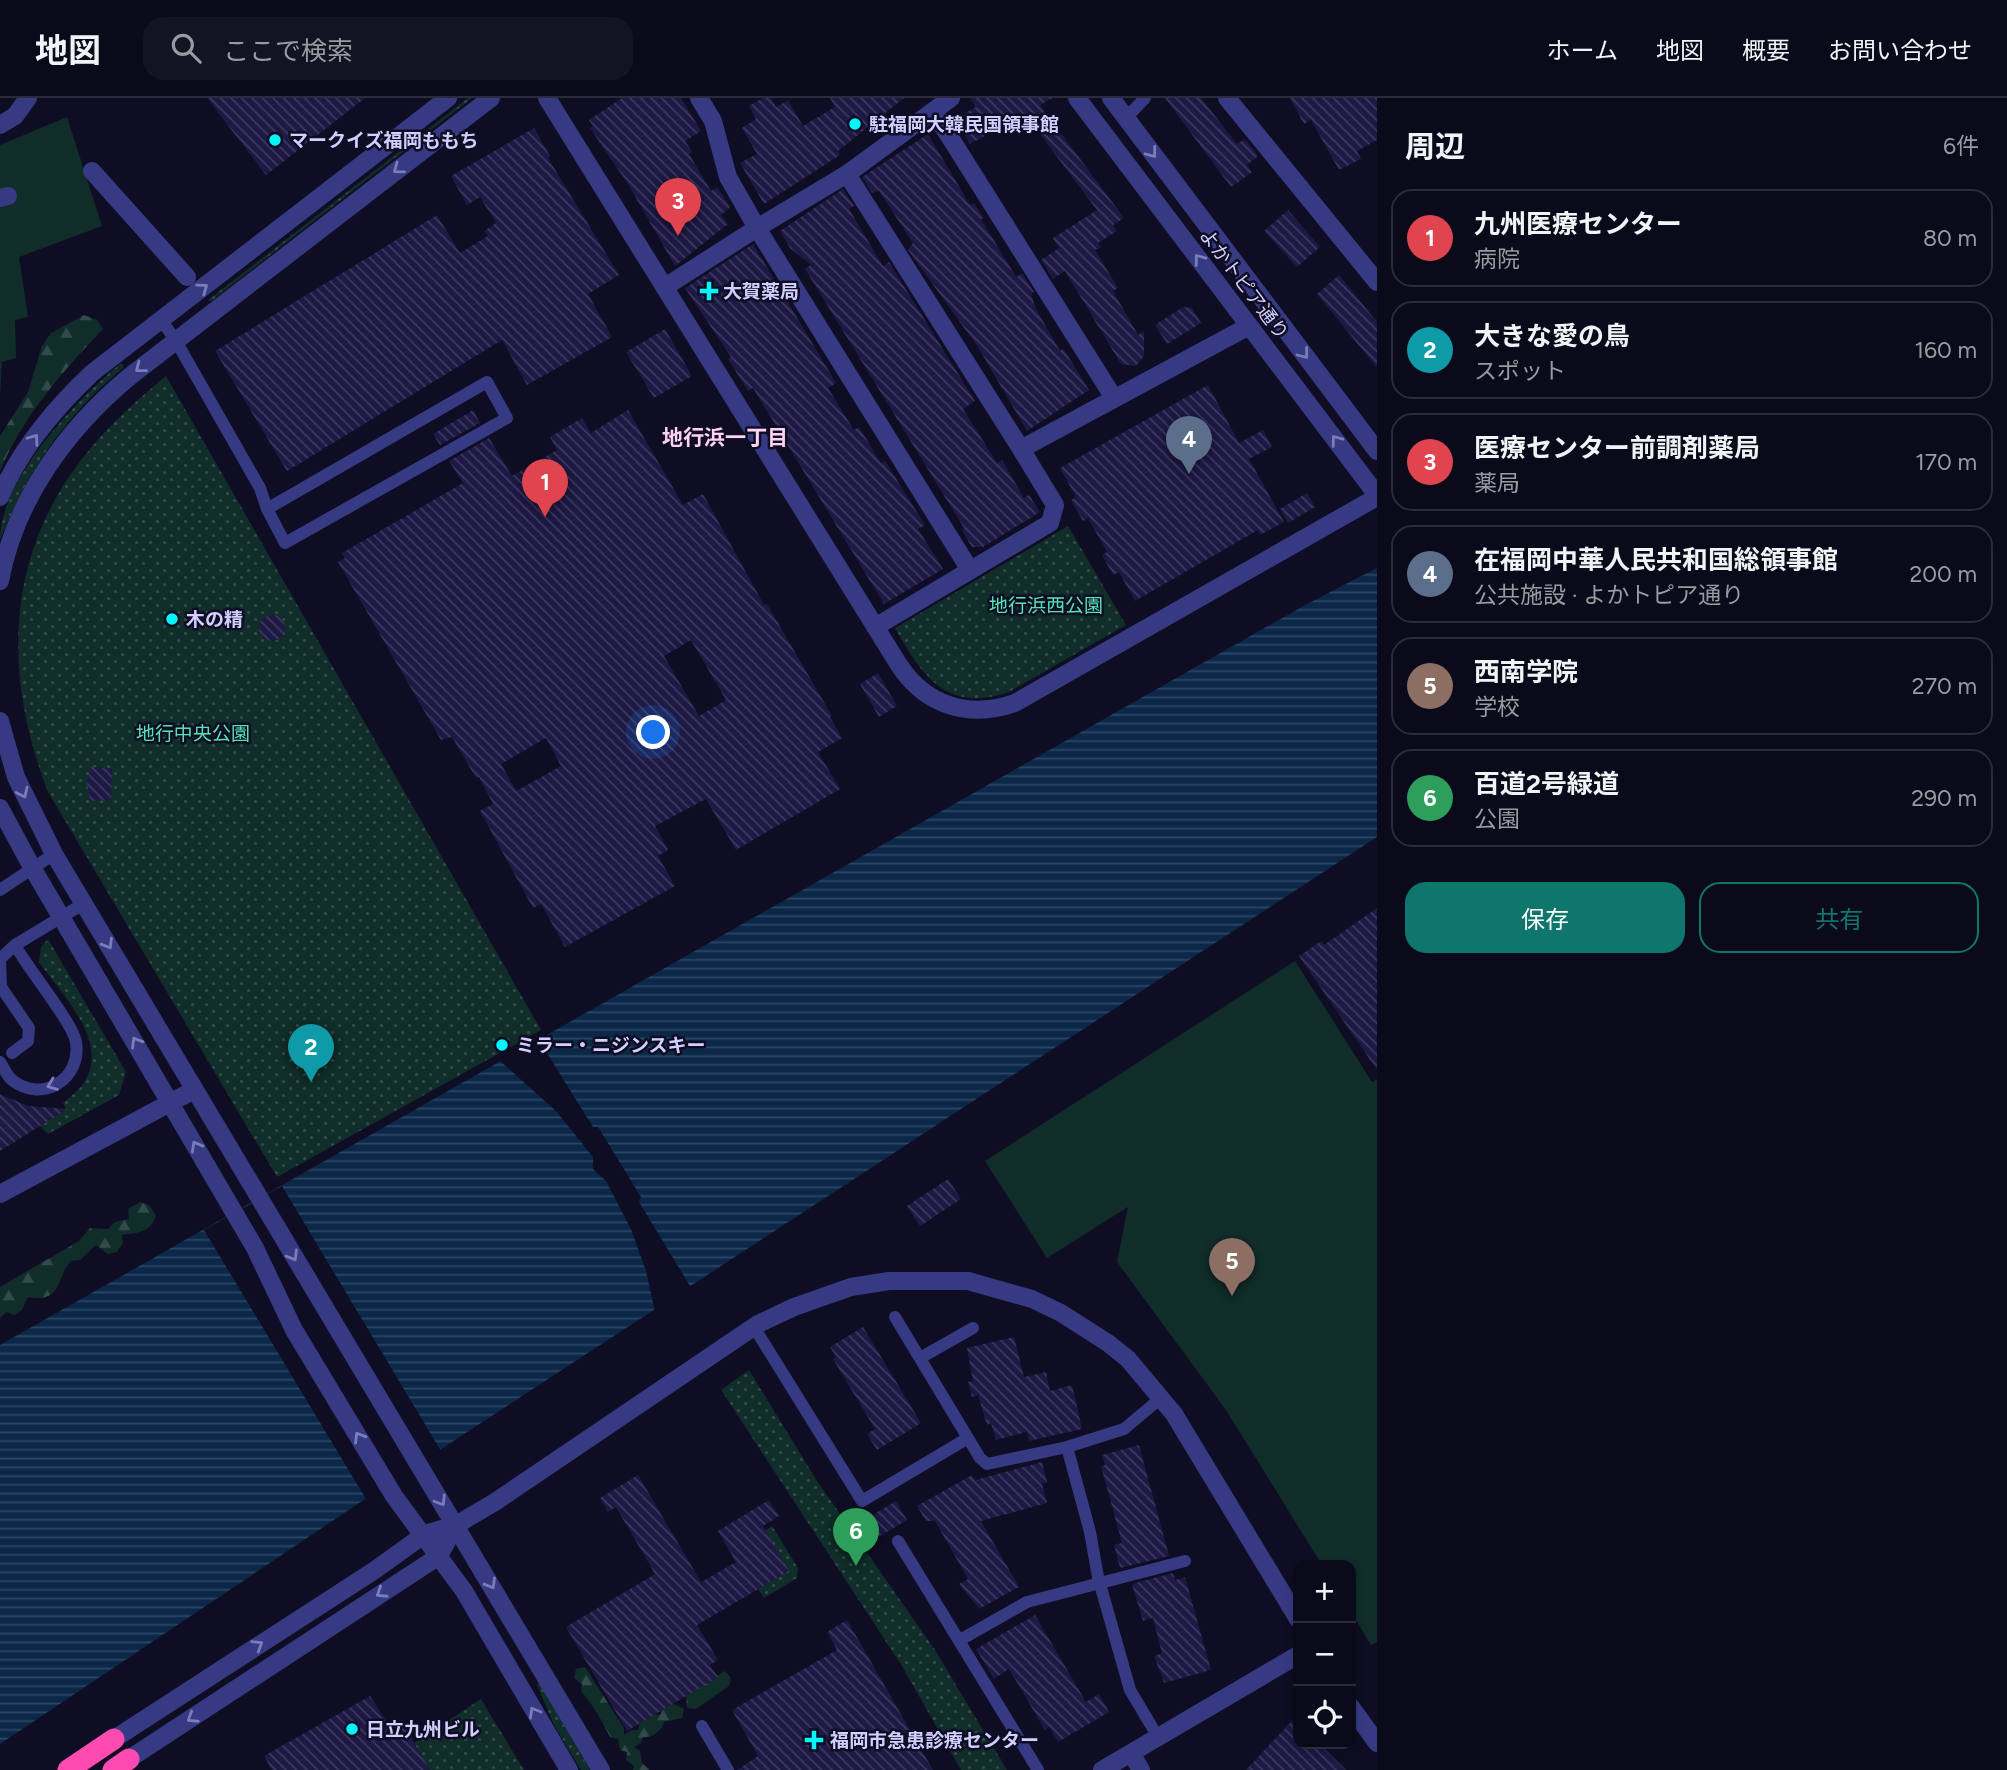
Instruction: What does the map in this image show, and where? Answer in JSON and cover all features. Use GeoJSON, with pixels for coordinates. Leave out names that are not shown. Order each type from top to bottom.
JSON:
{"type":"FeatureCollection","features":[{"type":"Feature","properties":{"kind":"highway"},"geometry":{"type":"LineString","coordinates":[[68,1770],[114,1739]]}},
{"type":"Feature","properties":{"kind":"street"},"geometry":{"type":"LineString","coordinates":[[0,125],[15,116],[29,98]]}},
{"type":"Feature","properties":{"kind":"street"},"geometry":{"type":"LineString","coordinates":[[0,497],[24,453],[71,393],[114,355],[162,321],[448,98]]}},
{"type":"Feature","properties":{"kind":"street"},"geometry":{"type":"LineString","coordinates":[[0,581],[26,505],[66,441],[108,395],[491,98]]}},
{"type":"Feature","properties":{"kind":"street"},"geometry":{"type":"LineString","coordinates":[[547,98],[907,678],[934,700],[966,711],[998,709],[1015,704],[1377,496]]}},
{"type":"Feature","properties":{"kind":"street"},"geometry":{"type":"LineString","coordinates":[[699,98],[713,121],[728,177],[757,228],[970,570]]}},
{"type":"Feature","properties":{"kind":"street"},"geometry":{"type":"LineString","coordinates":[[665,288],[847,174],[951,98]]}},
{"type":"Feature","properties":{"kind":"street","name":"よかトピア通り"},"geometry":{"type":"LineString","coordinates":[[1077,98],[1377,496]]}},
{"type":"Feature","properties":{"kind":"street","name":"よかトピア通り"},"geometry":{"type":"LineString","coordinates":[[1111,98],[1377,451]]}},
{"type":"Feature","properties":{"kind":"street"},"geometry":{"type":"LineString","coordinates":[[1227,98],[1377,282]]}},
{"type":"Feature","properties":{"kind":"street"},"geometry":{"type":"LineString","coordinates":[[934,112],[1114,398]]}},
{"type":"Feature","properties":{"kind":"street"},"geometry":{"type":"LineString","coordinates":[[92,171],[187,276]]}},
{"type":"Feature","properties":{"kind":"street"},"geometry":{"type":"LineString","coordinates":[[847,174],[1055,505],[1050,523],[875,627]]}},
{"type":"Feature","properties":{"kind":"street"},"geometry":{"type":"LineString","coordinates":[[1021,449],[1249,326]]}},
{"type":"Feature","properties":{"kind":"street"},"geometry":{"type":"LineString","coordinates":[[0,721],[16,777],[54,854],[601,1770]]}},
{"type":"Feature","properties":{"kind":"street"},"geometry":{"type":"LineString","coordinates":[[0,808],[255,1248],[294,1330],[394,1496],[425,1534],[464,1591],[569,1770]]}},
{"type":"Feature","properties":{"kind":"street"},"geometry":{"type":"LineString","coordinates":[[0,1194],[194,1090]]}},
{"type":"Feature","properties":{"kind":"street"},"geometry":{"type":"LineString","coordinates":[[114,1739],[375,1570],[425,1534],[456,1525],[495,1502],[754,1327],[794,1307],[850,1287],[911,1279],[968,1281],[1032,1299],[1086,1327],[1128,1359],[1161,1398],[1293,1611]]}},
{"type":"Feature","properties":{"kind":"street"},"geometry":{"type":"LineString","coordinates":[[126,1766],[439,1556],[456,1525]]}},
{"type":"Feature","properties":{"kind":"street"},"geometry":{"type":"LineString","coordinates":[[1102,1770],[1293,1658]]}},
{"type":"Feature","properties":{"kind":"street"},"geometry":{"type":"LineString","coordinates":[[1356,1714],[1377,1743]]}},
{"type":"Feature","properties":{"kind":"street"},"geometry":{"type":"LineString","coordinates":[[1131,1753],[1140,1770]]}},
{"type":"Feature","properties":{"kind":"lane"},"geometry":{"type":"LineString","coordinates":[[1126,118],[1145,98]]}},
{"type":"Feature","properties":{"kind":"lane"},"geometry":{"type":"LineString","coordinates":[[162,321],[260,488],[267,509],[285,542],[508,418],[487,382],[267,509]]}},
{"type":"Feature","properties":{"kind":"lane"},"geometry":{"type":"LineString","coordinates":[[0,890],[54,854]]}},
{"type":"Feature","properties":{"kind":"lane"},"geometry":{"type":"LineString","coordinates":[[12,1053],[28,1041],[29,1028],[1,987],[0,959],[15,945],[83,904]]}},
{"type":"Feature","properties":{"kind":"lane"},"geometry":{"type":"LineString","coordinates":[[0,1062],[10,1079],[25,1087],[43,1090],[57,1086],[74,1066],[76,1041],[28,970],[15,945]]}},
{"type":"Feature","properties":{"kind":"lane"},"geometry":{"type":"LineString","coordinates":[[895,1317],[980,1458],[987,1464],[1067,1447],[1124,1429],[1161,1398]]}},
{"type":"Feature","properties":{"kind":"lane"},"geometry":{"type":"LineString","coordinates":[[754,1327],[862,1501],[968,1438]]}},
{"type":"Feature","properties":{"kind":"lane"},"geometry":{"type":"LineString","coordinates":[[920,1358],[973,1328]]}},
{"type":"Feature","properties":{"kind":"lane"},"geometry":{"type":"LineString","coordinates":[[1067,1447],[1090,1532],[1100,1584],[1130,1690],[1158,1737]]}},
{"type":"Feature","properties":{"kind":"lane"},"geometry":{"type":"LineString","coordinates":[[898,1541],[1038,1770]]}},
{"type":"Feature","properties":{"kind":"lane"},"geometry":{"type":"LineString","coordinates":[[960,1640],[1027,1602],[1185,1561]]}},
{"type":"Feature","properties":{"kind":"lane"},"geometry":{"type":"LineString","coordinates":[[702,1726],[729,1770]]}},
{"type":"Feature","properties":{"kind":"green space"},"geometry":{"type":"Polygon","coordinates":[[[468,98],[472,98],[210,302],[208,300],[468,98]]]}},
{"type":"Feature","properties":{"kind":"green space"},"geometry":{"type":"Polygon","coordinates":[[[67,117],[102,226],[19,257],[28,317],[15,320],[16,358],[2,362],[0,395],[0,145],[67,117]]]}},
{"type":"Feature","properties":{"kind":"green space"},"geometry":{"type":"Polygon","coordinates":[[[84,315],[97,320],[103,329],[45,395],[20,431],[0,471],[0,436],[28,392],[42,346],[51,333],[84,315]]]}},
{"type":"Feature","properties":{"kind":"green space"},"geometry":{"type":"Polygon","coordinates":[[[123,364],[123,368],[83,405],[50,446],[23,490],[0,540],[3,517],[26,467],[43,443],[83,398],[123,364]]]}},
{"type":"Feature","properties":{"kind":"green space","name":"地行中央公園"},"geometry":{"type":"Polygon","coordinates":[[[166,376],[541,1030],[277,1177],[48,792],[33,748],[23,704],[19,617],[26,575],[39,533],[59,493],[86,454],[124,413],[166,376]]]}},
{"type":"Feature","properties":{"kind":"green space","name":"地行浜西公園"},"geometry":{"type":"Polygon","coordinates":[[[1068,526],[1126,625],[1009,692],[969,698],[953,694],[939,686],[916,662],[895,628],[1068,526]]]}},
{"type":"Feature","properties":{"kind":"green space"},"geometry":{"type":"Polygon","coordinates":[[[48,939],[126,1072],[119,1095],[48,1134],[40,1126],[66,1109],[63,1103],[84,1083],[91,1064],[91,1048],[79,1017],[39,962],[41,947],[48,939]]]}},
{"type":"Feature","properties":{"kind":"green space"},"geometry":{"type":"Polygon","coordinates":[[[1295,961],[1372,1082],[1377,1079],[1377,1642],[1371,1645],[1356,1620],[1356,1560],[1319,1560],[1226,1410],[1117,1262],[1128,1207],[1047,1258],[985,1161],[1295,961]]]}},
{"type":"Feature","properties":{"kind":"green space"},"geometry":{"type":"Polygon","coordinates":[[[140,1202],[149,1205],[156,1216],[150,1226],[122,1235],[123,1243],[117,1252],[108,1254],[96,1245],[80,1260],[71,1261],[53,1293],[39,1298],[28,1297],[22,1310],[14,1315],[6,1312],[0,1318],[0,1287],[79,1241],[90,1228],[108,1229],[115,1222],[129,1219],[128,1209],[140,1202]]]}},
{"type":"Feature","properties":{"kind":"green space"},"geometry":{"type":"Polygon","coordinates":[[[749,1370],[817,1481],[935,1650],[1007,1770],[961,1770],[902,1666],[721,1390],[749,1370]]]}},
{"type":"Feature","properties":{"kind":"green space"},"geometry":{"type":"Polygon","coordinates":[[[772,1526],[798,1568],[797,1578],[764,1598],[758,1589],[763,1532],[772,1526]]]}},
{"type":"Feature","properties":{"kind":"green space"},"geometry":{"type":"Polygon","coordinates":[[[585,1667],[624,1728],[624,1735],[631,1730],[638,1730],[640,1722],[652,1714],[660,1715],[662,1708],[672,1703],[684,1709],[682,1718],[664,1722],[656,1733],[643,1737],[640,1744],[634,1747],[640,1751],[642,1763],[650,1770],[633,1770],[634,1766],[626,1760],[627,1752],[620,1750],[618,1739],[610,1737],[581,1691],[582,1684],[574,1678],[576,1669],[585,1667]]]}},
{"type":"Feature","properties":{"kind":"green space"},"geometry":{"type":"Polygon","coordinates":[[[725,1671],[731,1678],[729,1686],[696,1709],[687,1708],[686,1695],[725,1671]]]}},
{"type":"Feature","properties":{"kind":"green space"},"geometry":{"type":"Polygon","coordinates":[[[539,1683],[590,1770],[581,1770],[554,1725],[537,1685],[539,1683]]]}},
{"type":"Feature","properties":{"kind":"green space"},"geometry":{"type":"Polygon","coordinates":[[[481,1699],[524,1770],[430,1770],[414,1743],[481,1699]]]}},
{"type":"Feature","properties":{"kind":"water"},"geometry":{"type":"Polygon","coordinates":[[[1377,568],[1377,837],[377,1491],[0,1744],[0,1345],[1307,604],[1377,568]]]}},
{"type":"Feature","properties":{"kind":"pier"},"geometry":{"type":"Polygon","coordinates":[[[537,1037],[641,1197],[639,1202],[693,1291],[656,1316],[646,1271],[631,1229],[606,1181],[593,1169],[593,1157],[556,1111],[498,1059],[537,1037]]]}},
{"type":"Feature","properties":{"kind":"pier"},"geometry":{"type":"Polygon","coordinates":[[[282,1186],[441,1451],[366,1499],[204,1230],[282,1186]]]}},
{"type":"Feature","properties":{"kind":"building","name":"マークイズ福岡ももち"},"geometry":{"type":"Polygon","coordinates":[[[207,98],[365,98],[266,175],[207,98]]]}},
{"type":"Feature","properties":{"kind":"building"},"geometry":{"type":"Polygon","coordinates":[[[622,98],[681,98],[701,131],[685,141],[692,152],[689,154],[711,191],[717,187],[730,207],[721,215],[728,224],[675,266],[628,184],[590,128],[593,126],[589,120],[622,98]]]}},
{"type":"Feature","properties":{"kind":"building"},"geometry":{"type":"Polygon","coordinates":[[[763,98],[771,98],[776,107],[788,100],[803,126],[835,107],[830,98],[904,98],[838,151],[840,155],[764,204],[740,163],[757,154],[742,128],[756,119],[749,106],[763,98]]]}},
{"type":"Feature","properties":{"kind":"building"},"geometry":{"type":"Polygon","coordinates":[[[970,98],[1053,98],[1040,105],[1124,218],[1113,225],[1117,231],[1098,243],[1101,247],[1095,250],[1118,288],[1113,291],[1138,335],[1144,331],[1144,356],[1136,366],[1121,364],[1065,271],[1053,279],[1041,260],[1059,248],[1053,238],[1097,210],[1025,114],[970,144],[956,118],[976,107],[970,98]]]}},
{"type":"Feature","properties":{"kind":"building"},"geometry":{"type":"Polygon","coordinates":[[[1165,98],[1201,98],[1237,144],[1245,139],[1258,156],[1247,165],[1252,172],[1231,187],[1165,98]]]}},
{"type":"Feature","properties":{"kind":"building"},"geometry":{"type":"Polygon","coordinates":[[[1290,98],[1377,98],[1377,140],[1357,151],[1361,159],[1339,170],[1311,120],[1304,124],[1290,98]]]}},
{"type":"Feature","properties":{"kind":"building"},"geometry":{"type":"Polygon","coordinates":[[[534,128],[550,156],[548,158],[619,275],[588,294],[612,337],[527,385],[502,340],[287,471],[215,351],[437,215],[460,253],[488,236],[484,231],[496,223],[480,197],[467,205],[451,176],[534,128]]]}},
{"type":"Feature","properties":{"kind":"building"},"geometry":{"type":"Polygon","coordinates":[[[928,134],[970,205],[974,203],[984,218],[981,219],[1016,277],[1022,273],[1034,292],[1031,294],[1036,309],[1060,351],[1063,348],[1089,390],[1027,431],[978,347],[908,250],[913,243],[879,191],[872,193],[862,177],[928,134]]]}},
{"type":"Feature","properties":{"kind":"building"},"geometry":{"type":"Polygon","coordinates":[[[843,189],[854,206],[849,209],[883,266],[889,262],[975,401],[963,409],[997,463],[1002,460],[1024,498],[1029,495],[1040,512],[983,547],[972,547],[962,530],[964,528],[805,269],[811,265],[790,248],[780,231],[843,189]]]}},
{"type":"Feature","properties":{"kind":"building"},"geometry":{"type":"Polygon","coordinates":[[[1288,210],[1320,247],[1297,267],[1264,231],[1288,210]]]}},
{"type":"Feature","properties":{"kind":"building"},"geometry":{"type":"Polygon","coordinates":[[[753,244],[836,383],[828,388],[854,430],[859,427],[881,463],[885,461],[925,525],[918,529],[943,569],[884,604],[753,388],[748,391],[728,359],[731,357],[685,288],[753,244]]]}},
{"type":"Feature","properties":{"kind":"building"},"geometry":{"type":"Polygon","coordinates":[[[1339,275],[1377,322],[1377,368],[1317,294],[1339,275]]]}},
{"type":"Feature","properties":{"kind":"building"},"geometry":{"type":"Polygon","coordinates":[[[1183,307],[1192,308],[1201,323],[1167,344],[1155,325],[1183,307]]]}},
{"type":"Feature","properties":{"kind":"building"},"geometry":{"type":"Polygon","coordinates":[[[665,329],[692,376],[654,398],[626,352],[665,329]]]}},
{"type":"Feature","properties":{"kind":"building"},"geometry":{"type":"Polygon","coordinates":[[[1208,385],[1239,443],[1263,430],[1272,447],[1249,459],[1284,522],[1260,535],[1258,530],[1135,601],[1119,572],[1113,575],[1102,555],[1107,552],[1088,518],[1083,521],[1071,500],[1076,497],[1060,468],[1208,385]]]}},
{"type":"Feature","properties":{"kind":"building"},"geometry":{"type":"Polygon","coordinates":[[[473,410],[480,423],[440,445],[433,434],[473,410]]]}},
{"type":"Feature","properties":{"kind":"building"},"geometry":{"type":"Polygon","coordinates":[[[628,410],[683,505],[703,494],[764,605],[767,604],[832,716],[830,717],[842,738],[818,752],[840,789],[736,850],[706,799],[655,826],[668,850],[658,856],[675,886],[565,947],[541,904],[533,908],[480,811],[493,804],[479,777],[476,778],[452,737],[441,740],[338,562],[345,558],[342,553],[463,483],[449,461],[489,438],[512,476],[557,450],[550,437],[582,418],[591,433],[628,410]],[[691,640],[664,656],[699,716],[726,700],[691,640]],[[546,738],[501,764],[516,791],[561,766],[546,738]]]}},
{"type":"Feature","properties":{"kind":"building"},"geometry":{"type":"Polygon","coordinates":[[[1307,493],[1315,507],[1288,523],[1280,509],[1307,493]]]}},
{"type":"Feature","properties":{"kind":"building"},"geometry":{"type":"Polygon","coordinates":[[[272,615],[281,619],[285,628],[281,637],[272,641],[263,637],[259,628],[263,619],[272,615]]]}},
{"type":"Feature","properties":{"kind":"building"},"geometry":{"type":"Polygon","coordinates":[[[878,673],[897,706],[879,717],[860,684],[878,673]]]}},
{"type":"Feature","properties":{"kind":"building"},"geometry":{"type":"Polygon","coordinates":[[[91,767],[112,769],[111,800],[90,801],[87,784],[91,767]]]}},
{"type":"Feature","properties":{"kind":"building"},"geometry":{"type":"Polygon","coordinates":[[[1377,908],[1377,1070],[1299,956],[1321,941],[1324,945],[1377,908]]]}},
{"type":"Feature","properties":{"kind":"building"},"geometry":{"type":"Polygon","coordinates":[[[0,1094],[28,1106],[67,1109],[0,1151],[0,1094]]]}},
{"type":"Feature","properties":{"kind":"building"},"geometry":{"type":"Polygon","coordinates":[[[948,1179],[961,1199],[920,1226],[907,1206],[948,1179]]]}},
{"type":"Feature","properties":{"kind":"building"},"geometry":{"type":"Polygon","coordinates":[[[863,1327],[921,1423],[877,1450],[867,1434],[875,1429],[833,1359],[836,1357],[830,1347],[863,1327]]]}},
{"type":"Feature","properties":{"kind":"building"},"geometry":{"type":"Polygon","coordinates":[[[1014,1337],[1024,1377],[1046,1372],[1050,1391],[1072,1385],[1082,1429],[1029,1441],[1027,1432],[996,1440],[991,1423],[987,1425],[978,1395],[972,1397],[968,1382],[973,1381],[967,1348],[1014,1337]]]}},
{"type":"Feature","properties":{"kind":"building"},"geometry":{"type":"Polygon","coordinates":[[[1139,1445],[1169,1556],[1120,1568],[1114,1545],[1122,1543],[1101,1466],[1105,1465],[1102,1455],[1139,1445]]]}},
{"type":"Feature","properties":{"kind":"building"},"geometry":{"type":"Polygon","coordinates":[[[1042,1462],[1047,1482],[1042,1484],[1047,1503],[981,1521],[1019,1587],[979,1609],[959,1584],[968,1579],[935,1521],[926,1521],[917,1506],[972,1475],[975,1480],[1042,1462]]]}},
{"type":"Feature","properties":{"kind":"building"},"geometry":{"type":"Polygon","coordinates":[[[638,1475],[701,1582],[736,1562],[718,1531],[769,1500],[779,1516],[763,1526],[789,1571],[697,1625],[718,1660],[710,1665],[718,1677],[627,1731],[566,1627],[655,1574],[616,1507],[608,1512],[600,1498],[638,1475]]]}},
{"type":"Feature","properties":{"kind":"building"},"geometry":{"type":"Polygon","coordinates":[[[896,1501],[907,1520],[870,1542],[859,1523],[896,1501]]]}},
{"type":"Feature","properties":{"kind":"building"},"geometry":{"type":"Polygon","coordinates":[[[1173,1573],[1175,1580],[1185,1577],[1211,1670],[1164,1683],[1154,1656],[1162,1653],[1153,1618],[1143,1621],[1132,1584],[1173,1573]]]}},
{"type":"Feature","properties":{"kind":"building"},"geometry":{"type":"Polygon","coordinates":[[[1035,1615],[1086,1702],[1099,1694],[1109,1712],[1058,1742],[1049,1727],[1045,1730],[1009,1669],[994,1679],[976,1649],[1035,1615]]]}},
{"type":"Feature","properties":{"kind":"building","name":"福岡市急患診療センター"},"geometry":{"type":"Polygon","coordinates":[[[847,1620],[933,1770],[737,1770],[758,1756],[732,1710],[837,1650],[827,1632],[847,1620]]]}},
{"type":"Feature","properties":{"kind":"building","name":"日立九州ビル"},"geometry":{"type":"Polygon","coordinates":[[[370,1696],[389,1725],[400,1719],[430,1770],[272,1770],[264,1756],[370,1696]]]}},
{"type":"Feature","properties":{"kind":"building"},"geometry":{"type":"Polygon","coordinates":[[[1293,1719],[1293,1749],[1325,1749],[1346,1770],[1246,1770],[1293,1719]]]}},
{"type":"Feature","properties":{"kind":"place","name":"駐福岡大韓民国領事館"},"geometry":{"type":"Point","coordinates":[855,124]}},
{"type":"Feature","properties":{"kind":"place","name":"マークイズ福岡ももち"},"geometry":{"type":"Point","coordinates":[275,140]}},
{"type":"Feature","properties":{"kind":"place","name":"医療センター前調剤薬局"},"geometry":{"type":"Point","coordinates":[678,236]}},
{"type":"Feature","properties":{"kind":"place","name":"大賀薬局"},"geometry":{"type":"Point","coordinates":[709,291]}},
{"type":"Feature","properties":{"kind":"place","name":"在福岡中華人民共和国総領事館"},"geometry":{"type":"Point","coordinates":[1189,474]}},
{"type":"Feature","properties":{"kind":"place","name":"九州医療センター"},"geometry":{"type":"Point","coordinates":[545,517]}},
{"type":"Feature","properties":{"kind":"place","name":"木の精"},"geometry":{"type":"Point","coordinates":[172,619]}},
{"type":"Feature","properties":{"kind":"place","name":"ミラー・ニジンスキー"},"geometry":{"type":"Point","coordinates":[502,1045]}},
{"type":"Feature","properties":{"kind":"place","name":"大きな愛の鳥"},"geometry":{"type":"Point","coordinates":[311,1082]}},
{"type":"Feature","properties":{"kind":"place","name":"西南学院"},"geometry":{"type":"Point","coordinates":[1232,1296]}},
{"type":"Feature","properties":{"kind":"place","name":"百道2号緑道"},"geometry":{"type":"Point","coordinates":[856,1566]}},
{"type":"Feature","properties":{"kind":"place","name":"日立九州ビル"},"geometry":{"type":"Point","coordinates":[352,1729]}},
{"type":"Feature","properties":{"kind":"place","name":"福岡市急患診療センター"},"geometry":{"type":"Point","coordinates":[814,1740]}},
{"type":"Feature","properties":{"kind":"district","name":"地行浜一丁目"},"geometry":{"type":"Point","coordinates":[725,437]}}]}
